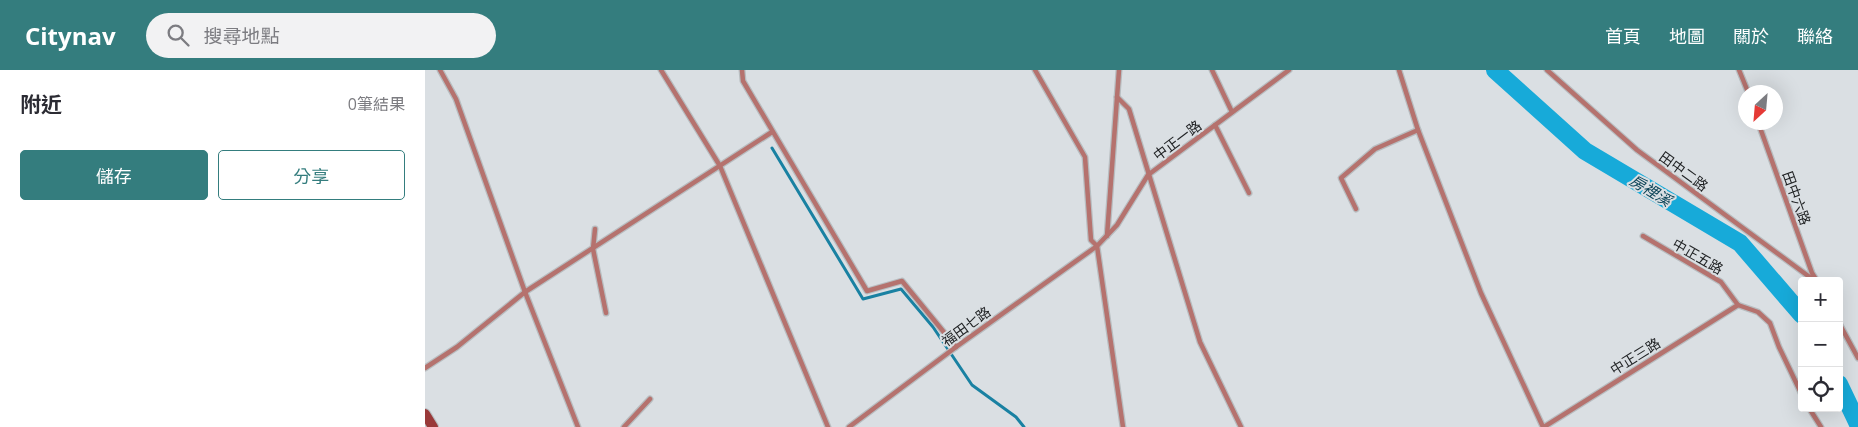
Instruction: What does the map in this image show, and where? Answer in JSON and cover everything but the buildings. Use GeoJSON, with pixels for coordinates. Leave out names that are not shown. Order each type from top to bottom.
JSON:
{"type":"FeatureCollection","features":[{"type":"Feature","properties":{"kind":"main road"},"geometry":{"type":"LineString","coordinates":[[425,414],[433,427]]}},
{"type":"Feature","properties":{"kind":"lane"},"geometry":{"type":"LineString","coordinates":[[440,70],[456,99],[525,292],[578,427]]}},
{"type":"Feature","properties":{"kind":"lane"},"geometry":{"type":"LineString","coordinates":[[661,70],[720,166],[828,427]]}},
{"type":"Feature","properties":{"kind":"lane"},"geometry":{"type":"LineString","coordinates":[[742,70],[743,81],[867,291],[902,281],[956,347]]}},
{"type":"Feature","properties":{"kind":"lane"},"geometry":{"type":"LineString","coordinates":[[1035,70],[1085,157],[1091,240],[1097,246],[1123,427]]}},
{"type":"Feature","properties":{"kind":"lane"},"geometry":{"type":"LineString","coordinates":[[1107,237],[1119,70]]}},
{"type":"Feature","properties":{"kind":"lane"},"geometry":{"type":"LineString","coordinates":[[1212,70],[1232,112]]}},
{"type":"Feature","properties":{"kind":"lane","name":"中正一路"},"geometry":{"type":"LineString","coordinates":[[1097,246],[1107,237],[1122,217],[1149,175],[1289,70]]}},
{"type":"Feature","properties":{"kind":"lane"},"geometry":{"type":"LineString","coordinates":[[1399,70],[1418,130],[1481,293],[1543,427]]}},
{"type":"Feature","properties":{"kind":"lane","name":"田中二路"},"geometry":{"type":"LineString","coordinates":[[1547,70],[1637,150],[1811,277]]}},
{"type":"Feature","properties":{"kind":"lane"},"geometry":{"type":"LineString","coordinates":[[1739,70],[1744,85]]}},
{"type":"Feature","properties":{"kind":"lane"},"geometry":{"type":"LineString","coordinates":[[1117,97],[1129,109],[1200,342],[1241,427]]}},
{"type":"Feature","properties":{"kind":"lane"},"geometry":{"type":"LineString","coordinates":[[1215,125],[1249,193]]}},
{"type":"Feature","properties":{"kind":"lane"},"geometry":{"type":"LineString","coordinates":[[1356,209],[1341,178],[1375,149],[1418,130]]}},
{"type":"Feature","properties":{"kind":"lane","name":"田中六路"},"geometry":{"type":"LineString","coordinates":[[1761,130],[1814,277]]}},
{"type":"Feature","properties":{"kind":"lane"},"geometry":{"type":"LineString","coordinates":[[425,368],[457,347],[525,292],[772,132]]}},
{"type":"Feature","properties":{"kind":"lane"},"geometry":{"type":"LineString","coordinates":[[595,229],[593,249],[606,313]]}},
{"type":"Feature","properties":{"kind":"lane","name":"中正五路"},"geometry":{"type":"LineString","coordinates":[[1643,236],[1721,282],[1738,305]]}},
{"type":"Feature","properties":{"kind":"lane","name":"福田七路"},"geometry":{"type":"LineString","coordinates":[[849,427],[956,347],[1097,246]]}},
{"type":"Feature","properties":{"kind":"lane"},"geometry":{"type":"LineString","coordinates":[[1738,305],[1758,312],[1770,323],[1798,387]]}},
{"type":"Feature","properties":{"kind":"lane","name":"中正三路"},"geometry":{"type":"LineString","coordinates":[[1543,427],[1738,305]]}},
{"type":"Feature","properties":{"kind":"lane"},"geometry":{"type":"LineString","coordinates":[[1843,330],[1858,358]]}},
{"type":"Feature","properties":{"kind":"lane"},"geometry":{"type":"LineString","coordinates":[[624,427],[651,399]]}},
{"type":"Feature","properties":{"kind":"lane"},"geometry":{"type":"LineString","coordinates":[[1812,412],[1821,427]]}},
{"type":"Feature","properties":{"kind":"waterway","name":"房裡溪"},"geometry":{"type":"LineString","coordinates":[[1495,70],[1585,151],[1740,243],[1798,310]]}},
{"type":"Feature","properties":{"kind":"waterway"},"geometry":{"type":"LineString","coordinates":[[772,148],[863,299],[901,289],[933,327],[972,385],[1016,417],[1024,427]]}},
{"type":"Feature","properties":{"kind":"waterway","name":"房裡溪"},"geometry":{"type":"LineString","coordinates":[[1843,392],[1858,424]]}}]}
